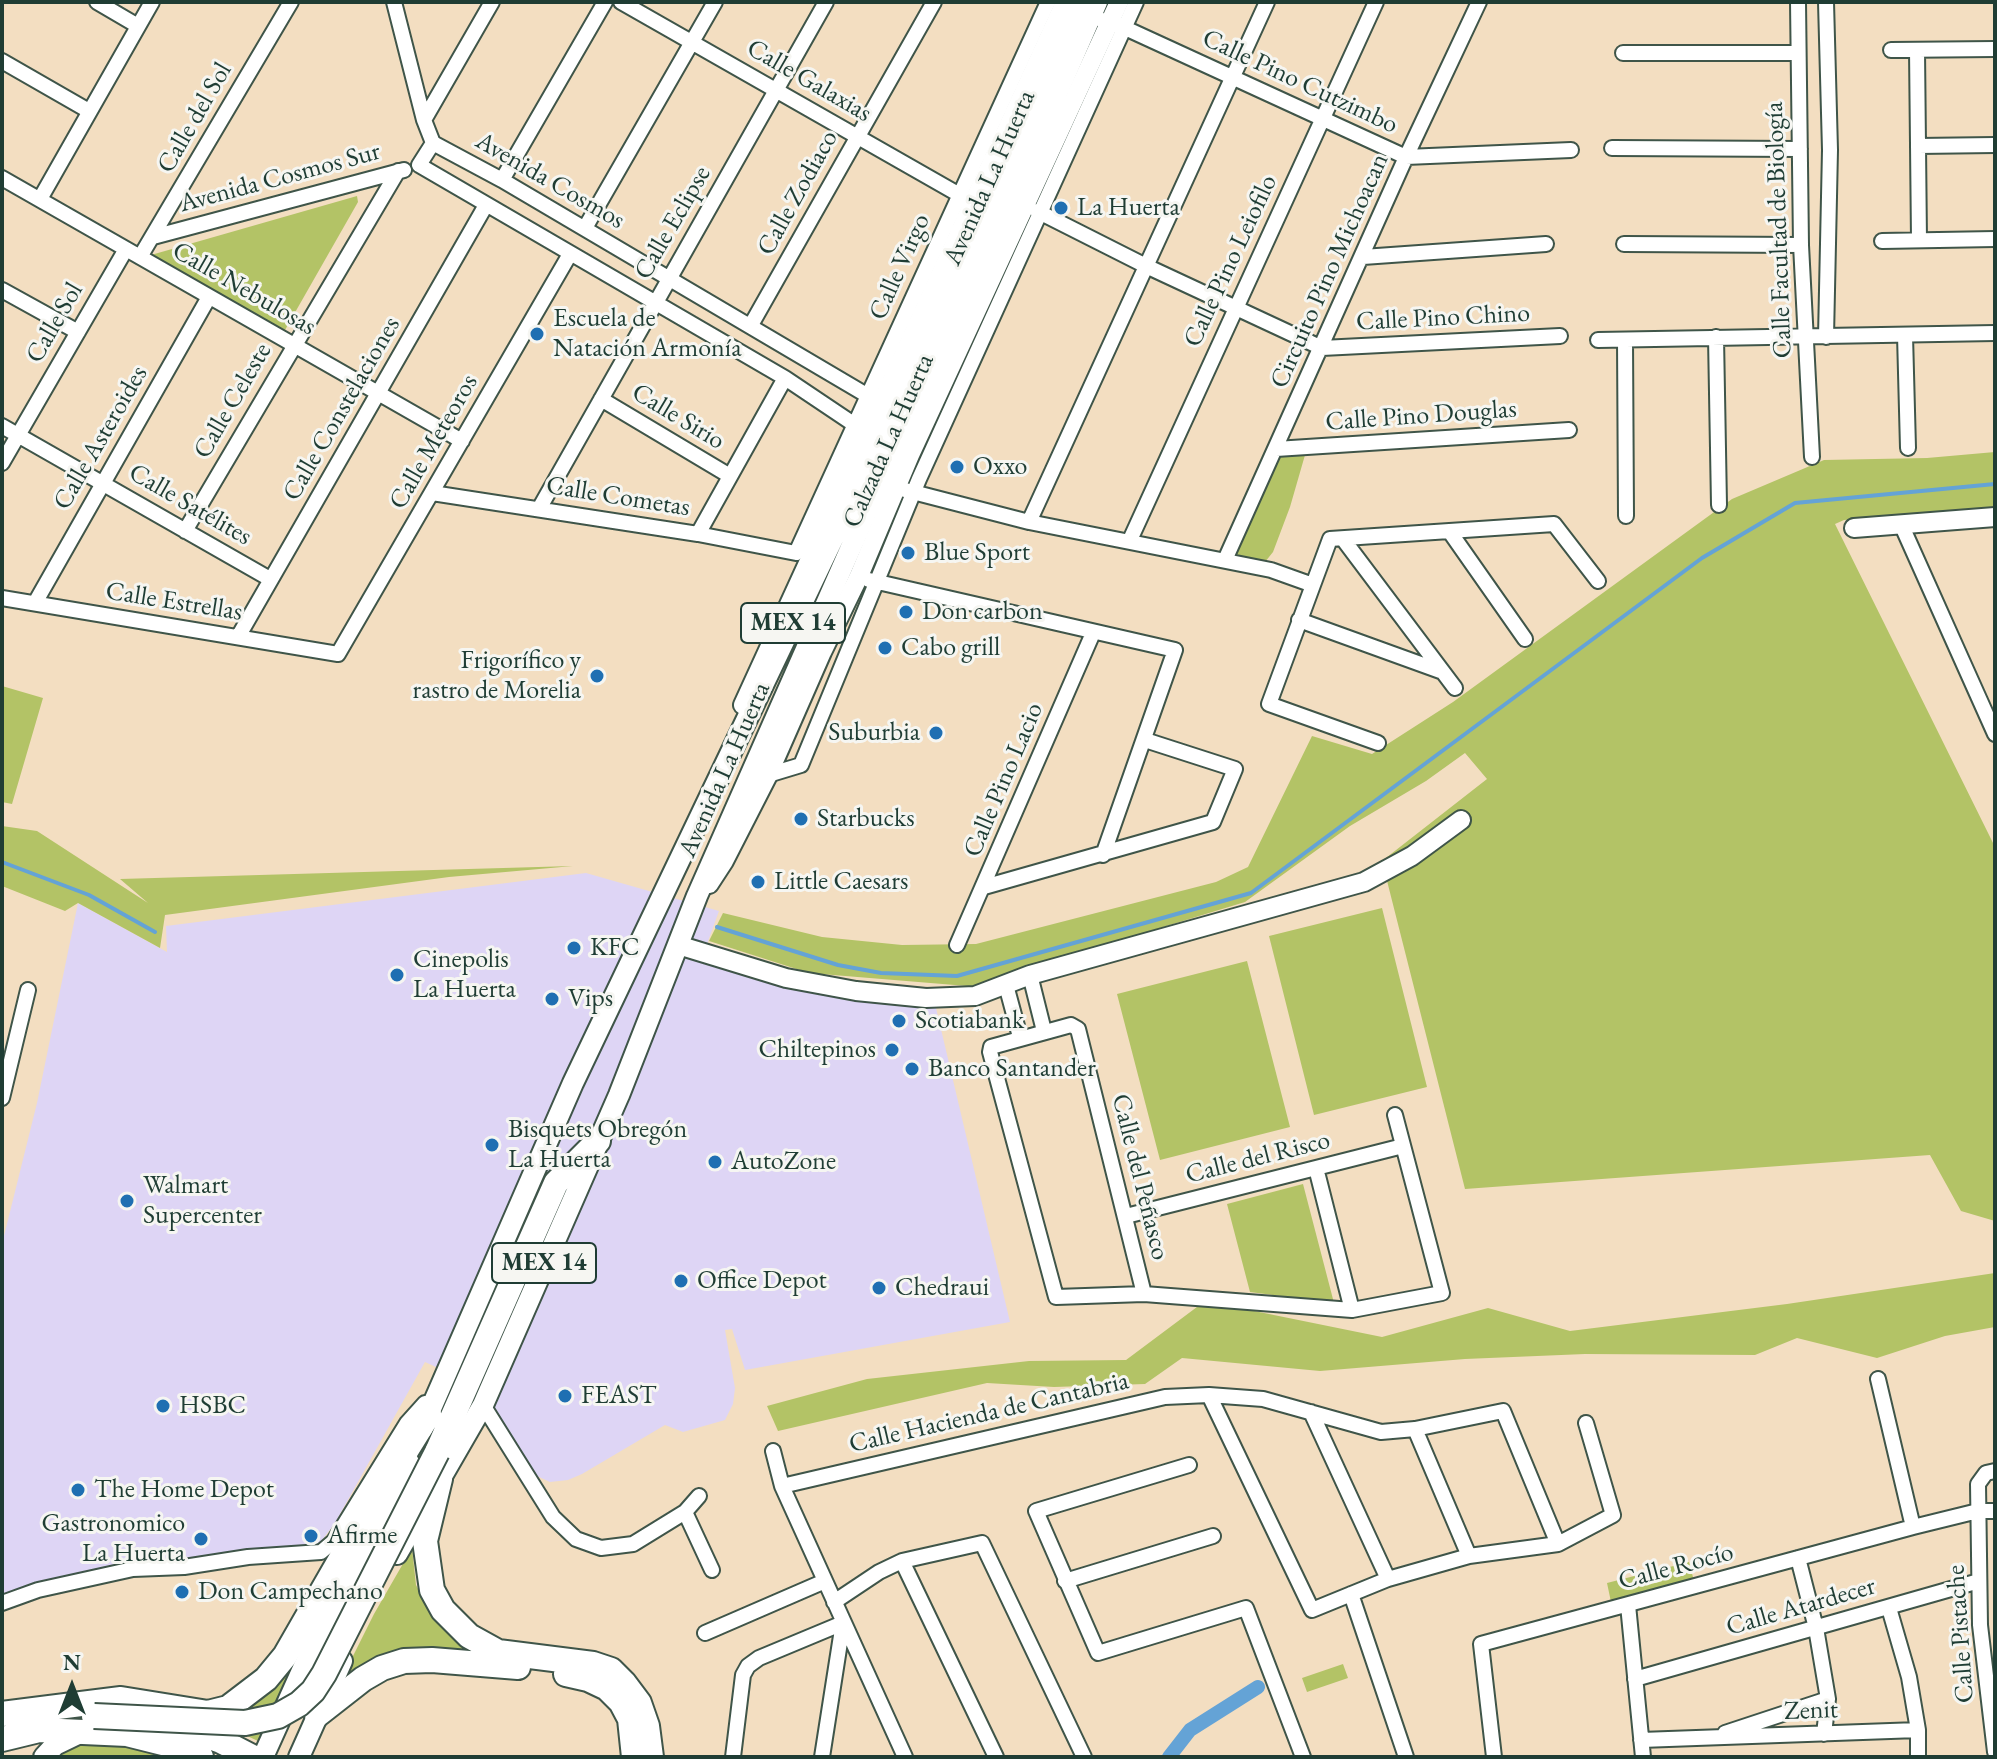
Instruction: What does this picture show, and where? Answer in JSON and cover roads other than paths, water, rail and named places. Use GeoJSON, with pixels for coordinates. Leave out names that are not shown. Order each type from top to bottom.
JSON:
{"type":"FeatureCollection","features":[{"type":"Feature","properties":{"kind":"highway"},"geometry":{"type":"LineString","coordinates":[[2,1714],[245,1723],[273,1718],[299,1704],[313,1691],[437,1452],[556,1183],[598,1141]]}},
{"type":"Feature","properties":{"kind":"highway"},"geometry":{"type":"LineString","coordinates":[[2,1739],[90,1716],[121,1699],[208,1713],[228,1708],[266,1679],[285,1656],[429,1414]]}},
{"type":"Feature","properties":{"kind":"highway"},"geometry":{"type":"LineString","coordinates":[[440,1479],[425,1541],[432,1590],[443,1610],[469,1636],[498,1652],[593,1664],[611,1670],[639,1703],[647,1726],[651,1757]]}},
{"type":"Feature","properties":{"kind":"highway"},"geometry":{"type":"LineString","coordinates":[[317,1715],[363,1679],[382,1668],[404,1661],[432,1660],[523,1668],[588,1679],[607,1688],[621,1702],[630,1719],[634,1757]]}},
{"type":"Feature","properties":{"kind":"highway"},"geometry":{"type":"LineString","coordinates":[[2,1727],[67,1716],[180,1724],[252,1757]]}},
{"type":"Feature","properties":{"kind":"highway"},"geometry":{"type":"LineString","coordinates":[[90,1716],[127,1734],[201,1757]]}},
{"type":"Feature","properties":{"kind":"main road","name":"Avenida La Huerta"},"geometry":{"type":"LineString","coordinates":[[440,1479],[483,1405],[598,1141],[697,896],[887,486],[887,443],[880,405],[972,202],[1082,9]]}},
{"type":"Feature","properties":{"kind":"main road","name":"Avenida La Huerta"},"geometry":{"type":"LineString","coordinates":[[887,443],[1026,206],[1082,9]]}},
{"type":"Feature","properties":{"kind":"main road","name":"Avenida La Huerta"},"geometry":{"type":"LineString","coordinates":[[429,1414],[573,1083],[694,832],[887,486]]}},
{"type":"Feature","properties":{"kind":"main road","name":"MEX 14"},"geometry":{"type":"LineString","coordinates":[[263,1757],[304,1666],[400,1483],[429,1414]]}},
{"type":"Feature","properties":{"kind":"main road","name":"MEX 14"},"geometry":{"type":"LineString","coordinates":[[299,1757],[352,1637],[440,1479]]}},
{"type":"Feature","properties":{"kind":"main road"},"geometry":{"type":"LineString","coordinates":[[44,1757],[90,1716]]}},
{"type":"Feature","properties":{"kind":"street"},"geometry":{"type":"LineString","coordinates":[[97,2],[138,26]]}},
{"type":"Feature","properties":{"kind":"street"},"geometry":{"type":"LineString","coordinates":[[40,199],[152,2]]}},
{"type":"Feature","properties":{"kind":"street","name":"Calle del Sol"},"geometry":{"type":"LineString","coordinates":[[133,253],[153,237],[291,2]]}},
{"type":"Feature","properties":{"kind":"street"},"geometry":{"type":"LineString","coordinates":[[394,2],[424,120],[433,143],[419,165]]}},
{"type":"Feature","properties":{"kind":"street"},"geometry":{"type":"LineString","coordinates":[[424,120],[492,2]]}},
{"type":"Feature","properties":{"kind":"street"},"geometry":{"type":"LineString","coordinates":[[502,180],[605,2]]}},
{"type":"Feature","properties":{"kind":"street","name":"Calle Galaxias"},"geometry":{"type":"LineString","coordinates":[[621,2],[972,202]]}},
{"type":"Feature","properties":{"kind":"street"},"geometry":{"type":"LineString","coordinates":[[585,228],[715,2]]}},
{"type":"Feature","properties":{"kind":"street","name":"Calle Eclipse"},"geometry":{"type":"LineString","coordinates":[[539,509],[826,2]]}},
{"type":"Feature","properties":{"kind":"street","name":"Calle Zodiaco"},"geometry":{"type":"LineString","coordinates":[[751,325],[934,2]]}},
{"type":"Feature","properties":{"kind":"street","name":"Calzada La Huerta"},"geometry":{"type":"LineString","coordinates":[[1082,9],[1119,2]]}},
{"type":"Feature","properties":{"kind":"street","name":"Calzada La Huerta"},"geometry":{"type":"LineString","coordinates":[[1082,9],[1136,2]]}},
{"type":"Feature","properties":{"kind":"street"},"geometry":{"type":"LineString","coordinates":[[1029,522],[1267,2]]}},
{"type":"Feature","properties":{"kind":"street","name":"Calle Pino Leiofilo"},"geometry":{"type":"LineString","coordinates":[[1130,540],[1376,2]]}},
{"type":"Feature","properties":{"kind":"street","name":"Circuito Pino Michoacan"},"geometry":{"type":"LineString","coordinates":[[1225,560],[1479,2]]}},
{"type":"Feature","properties":{"kind":"street","name":"Calle Facultad de Biología"},"geometry":{"type":"LineString","coordinates":[[1798,2],[1801,245],[1812,457]]}},
{"type":"Feature","properties":{"kind":"street","name":"Calle Facultad de Biología"},"geometry":{"type":"LineString","coordinates":[[1826,2],[1830,150],[1826,337]]}},
{"type":"Feature","properties":{"kind":"street","name":"Calzada La Huerta"},"geometry":{"type":"LineString","coordinates":[[697,896],[712,881],[724,861],[768,775],[822,652],[868,580],[887,486],[1026,206],[1082,9]]}},
{"type":"Feature","properties":{"kind":"street","name":"Calle Pino Cutzimbo"},"geometry":{"type":"LineString","coordinates":[[1082,9],[1406,157],[1571,150]]}},
{"type":"Feature","properties":{"kind":"street","name":"Calle Virgo"},"geometry":{"type":"LineString","coordinates":[[796,553],[887,443],[880,405],[972,202],[1082,9]]}},
{"type":"Feature","properties":{"kind":"street"},"geometry":{"type":"LineString","coordinates":[[1891,50],[1995,49]]}},
{"type":"Feature","properties":{"kind":"street"},"geometry":{"type":"LineString","coordinates":[[1917,50],[1919,240]]}},
{"type":"Feature","properties":{"kind":"street"},"geometry":{"type":"LineString","coordinates":[[1623,53],[1798,53]]}},
{"type":"Feature","properties":{"kind":"street"},"geometry":{"type":"LineString","coordinates":[[2,61],[89,111]]}},
{"type":"Feature","properties":{"kind":"street","name":"Avenida Cosmos"},"geometry":{"type":"LineString","coordinates":[[433,143],[751,325],[880,405]]}},
{"type":"Feature","properties":{"kind":"street"},"geometry":{"type":"LineString","coordinates":[[1918,146],[1995,145]]}},
{"type":"Feature","properties":{"kind":"street"},"geometry":{"type":"LineString","coordinates":[[1612,148],[1800,149]]}},
{"type":"Feature","properties":{"kind":"street","name":"Avenida Cosmos Sur"},"geometry":{"type":"LineString","coordinates":[[153,237],[419,165]]}},
{"type":"Feature","properties":{"kind":"street","name":"Avenida Cosmos"},"geometry":{"type":"LineString","coordinates":[[419,165],[785,378],[887,443]]}},
{"type":"Feature","properties":{"kind":"street","name":"Calle Celeste"},"geometry":{"type":"LineString","coordinates":[[185,531],[398,171]]}},
{"type":"Feature","properties":{"kind":"street","name":"Calle Nebulosas"},"geometry":{"type":"LineString","coordinates":[[2,178],[462,441]]}},
{"type":"Feature","properties":{"kind":"street","name":"Calle Constelaciones"},"geometry":{"type":"LineString","coordinates":[[238,637],[486,205]]}},
{"type":"Feature","properties":{"kind":"street","name":"Calle Pino Chino"},"geometry":{"type":"LineString","coordinates":[[1026,206],[1322,348],[1560,336]]}},
{"type":"Feature","properties":{"kind":"street"},"geometry":{"type":"LineString","coordinates":[[1882,241],[1995,239]]}},
{"type":"Feature","properties":{"kind":"street"},"geometry":{"type":"LineString","coordinates":[[1363,257],[1546,244]]}},
{"type":"Feature","properties":{"kind":"street"},"geometry":{"type":"LineString","coordinates":[[1624,244],[1801,245]]}},
{"type":"Feature","properties":{"kind":"street","name":"Calle Sol"},"geometry":{"type":"LineString","coordinates":[[2,463],[78,332],[133,253]]}},
{"type":"Feature","properties":{"kind":"street","name":"Calle Meteoros"},"geometry":{"type":"LineString","coordinates":[[338,654],[570,254]]}},
{"type":"Feature","properties":{"kind":"street"},"geometry":{"type":"LineString","coordinates":[[2,290],[78,332]]}},
{"type":"Feature","properties":{"kind":"street","name":"Calle Asteroides"},"geometry":{"type":"LineString","coordinates":[[35,603],[209,297]]}},
{"type":"Feature","properties":{"kind":"street"},"geometry":{"type":"LineString","coordinates":[[1598,340],[1995,333]]}},
{"type":"Feature","properties":{"kind":"street"},"geometry":{"type":"LineString","coordinates":[[1905,335],[1908,448]]}},
{"type":"Feature","properties":{"kind":"street"},"geometry":{"type":"LineString","coordinates":[[1716,337],[1719,505]]}},
{"type":"Feature","properties":{"kind":"street"},"geometry":{"type":"LineString","coordinates":[[1625,340],[1626,516]]}},
{"type":"Feature","properties":{"kind":"street"},"geometry":{"type":"LineString","coordinates":[[698,534],[785,378]]}},
{"type":"Feature","properties":{"kind":"street","name":"Calle Sirio"},"geometry":{"type":"LineString","coordinates":[[601,399],[730,476]]}},
{"type":"Feature","properties":{"kind":"street","name":"Calle Satélites"},"geometry":{"type":"LineString","coordinates":[[2,426],[270,579]]}},
{"type":"Feature","properties":{"kind":"street","name":"Calle Pino Douglas"},"geometry":{"type":"LineString","coordinates":[[1276,449],[1569,430]]}},
{"type":"Feature","properties":{"kind":"street","name":"Calzada La Huerta"},"geometry":{"type":"LineString","coordinates":[[694,832],[702,795],[887,443]]}},
{"type":"Feature","properties":{"kind":"street"},"geometry":{"type":"LineString","coordinates":[[887,486],[1029,522],[1271,570],[1313,585]]}},
{"type":"Feature","properties":{"kind":"street","name":"Calle Cometas"},"geometry":{"type":"LineString","coordinates":[[432,493],[698,534],[796,553]]}},
{"type":"Feature","properties":{"kind":"street"},"geometry":{"type":"LineString","coordinates":[[1854,528],[1995,517]]}},
{"type":"Feature","properties":{"kind":"street"},"geometry":{"type":"LineString","coordinates":[[1378,743],[1269,704],[1330,539],[1554,524],[1598,581]]}},
{"type":"Feature","properties":{"kind":"street"},"geometry":{"type":"LineString","coordinates":[[1901,524],[1995,734]]}},
{"type":"Feature","properties":{"kind":"street"},"geometry":{"type":"LineString","coordinates":[[1450,532],[1525,639]]}},
{"type":"Feature","properties":{"kind":"street"},"geometry":{"type":"LineString","coordinates":[[1343,539],[1455,688]]}},
{"type":"Feature","properties":{"kind":"street"},"geometry":{"type":"LineString","coordinates":[[768,775],[801,765],[868,580],[1175,650],[1103,855]]}},
{"type":"Feature","properties":{"kind":"street","name":"Calle Estrellas"},"geometry":{"type":"LineString","coordinates":[[2,598],[338,654]]}},
{"type":"Feature","properties":{"kind":"street"},"geometry":{"type":"LineString","coordinates":[[1299,620],[1441,672]]}},
{"type":"Feature","properties":{"kind":"street","name":"Calle Pino Lacio"},"geometry":{"type":"LineString","coordinates":[[957,945],[1093,633]]}},
{"type":"Feature","properties":{"kind":"street"},"geometry":{"type":"LineString","coordinates":[[984,887],[1213,822],[1235,769],[1145,740]]}},
{"type":"Feature","properties":{"kind":"street"},"geometry":{"type":"LineString","coordinates":[[678,945],[786,978],[856,991],[926,998],[975,996],[1030,975],[1364,882],[1412,856],[1461,820]]}},
{"type":"Feature","properties":{"kind":"street"},"geometry":{"type":"LineString","coordinates":[[1030,975],[1044,1031],[994,1044],[990,1052],[1056,1297],[1144,1294],[1352,1310],[1442,1293],[1395,1115]]}},
{"type":"Feature","properties":{"kind":"street"},"geometry":{"type":"LineString","coordinates":[[1006,985],[1020,1037]]}},
{"type":"Feature","properties":{"kind":"street"},"geometry":{"type":"LineString","coordinates":[[3,1094],[28,990]]}},
{"type":"Feature","properties":{"kind":"street","name":"Calle del Peñasco"},"geometry":{"type":"LineString","coordinates":[[1044,1031],[1075,1026],[1144,1294]]}},
{"type":"Feature","properties":{"kind":"street","name":"Calle del Risco"},"geometry":{"type":"LineString","coordinates":[[1126,1216],[1403,1146]]}},
{"type":"Feature","properties":{"kind":"street"},"geometry":{"type":"LineString","coordinates":[[1316,1168],[1352,1310]]}},
{"type":"Feature","properties":{"kind":"street"},"geometry":{"type":"LineString","coordinates":[[1878,1379],[1913,1527]]}},
{"type":"Feature","properties":{"kind":"street"},"geometry":{"type":"LineString","coordinates":[[2,1603],[38,1590],[133,1569],[184,1567],[248,1557],[321,1552],[334,1541],[407,1423],[441,1386]]}},
{"type":"Feature","properties":{"kind":"street"},"geometry":{"type":"LineString","coordinates":[[1209,1395],[1312,1610],[1388,1579],[1469,1556],[1558,1544],[1613,1515],[1586,1423]]}},
{"type":"Feature","properties":{"kind":"street","name":"Calle Hacienda de Cantabria"},"geometry":{"type":"LineString","coordinates":[[782,1486],[1165,1397],[1209,1395],[1263,1399],[1381,1432],[1415,1429],[1503,1411],[1558,1544]]}},
{"type":"Feature","properties":{"kind":"street"},"geometry":{"type":"LineString","coordinates":[[483,1405],[553,1517],[576,1539],[601,1548],[633,1544],[685,1512],[699,1496]]}},
{"type":"Feature","properties":{"kind":"street"},"geometry":{"type":"LineString","coordinates":[[1311,1412],[1388,1579]]}},
{"type":"Feature","properties":{"kind":"street"},"geometry":{"type":"LineString","coordinates":[[1415,1429],[1469,1556]]}},
{"type":"Feature","properties":{"kind":"street"},"geometry":{"type":"LineString","coordinates":[[773,1451],[782,1486],[905,1757]]}},
{"type":"Feature","properties":{"kind":"street"},"geometry":{"type":"LineString","coordinates":[[1189,1465],[1036,1511],[1098,1653],[1246,1608],[1303,1757]]}},
{"type":"Feature","properties":{"kind":"street","name":"Calle Pistache"},"geometry":{"type":"LineString","coordinates":[[1995,1471],[1981,1477],[1978,1484],[1980,1625],[1995,1752]]}},
{"type":"Feature","properties":{"kind":"street","name":"Calle Rocío"},"geometry":{"type":"LineString","coordinates":[[1494,1757],[1481,1644],[1913,1527],[1978,1511],[1995,1511]]}},
{"type":"Feature","properties":{"kind":"street"},"geometry":{"type":"LineString","coordinates":[[685,1512],[712,1570]]}},
{"type":"Feature","properties":{"kind":"street"},"geometry":{"type":"LineString","coordinates":[[1065,1581],[1213,1536]]}},
{"type":"Feature","properties":{"kind":"street"},"geometry":{"type":"LineString","coordinates":[[834,1602],[879,1572],[902,1561],[982,1543],[1084,1757]]}},
{"type":"Feature","properties":{"kind":"street"},"geometry":{"type":"LineString","coordinates":[[1798,1558],[1816,1628],[1828,1699],[1824,1734]]}},
{"type":"Feature","properties":{"kind":"street"},"geometry":{"type":"LineString","coordinates":[[902,1561],[996,1757]]}},
{"type":"Feature","properties":{"kind":"street"},"geometry":{"type":"LineString","coordinates":[[705,1633],[825,1581]]}},
{"type":"Feature","properties":{"kind":"street","name":"Calle Atardecer"},"geometry":{"type":"LineString","coordinates":[[1635,1679],[1979,1581]]}},
{"type":"Feature","properties":{"kind":"street"},"geometry":{"type":"LineString","coordinates":[[1351,1594],[1406,1757]]}},
{"type":"Feature","properties":{"kind":"street"},"geometry":{"type":"LineString","coordinates":[[1628,1605],[1643,1757]]}},
{"type":"Feature","properties":{"kind":"street"},"geometry":{"type":"LineString","coordinates":[[1889,1608],[1909,1677],[1918,1730],[1918,1757]]}},
{"type":"Feature","properties":{"kind":"street"},"geometry":{"type":"LineString","coordinates":[[733,1757],[743,1675],[748,1666],[759,1658],[843,1623]]}},
{"type":"Feature","properties":{"kind":"street"},"geometry":{"type":"LineString","coordinates":[[822,1757],[843,1623]]}},
{"type":"Feature","properties":{"kind":"street","name":"Zenit"},"geometry":{"type":"LineString","coordinates":[[1705,1739],[1828,1699]]}},
{"type":"Feature","properties":{"kind":"street","name":"Zenit"},"geometry":{"type":"LineString","coordinates":[[1641,1740],[1918,1730]]}},
{"type":"Feature","properties":{"kind":"waterway"},"geometry":{"type":"LineString","coordinates":[[717,927],[838,965],[881,973],[957,976],[1251,893],[1702,558],[1795,503],[1995,484]]}},
{"type":"Feature","properties":{"kind":"waterway"},"geometry":{"type":"LineString","coordinates":[[2,862],[89,895],[155,932]]}},
{"type":"Feature","properties":{"kind":"waterway"},"geometry":{"type":"LineString","coordinates":[[1169,1757],[1190,1730],[1258,1687]]}},
{"type":"Feature","properties":{"kind":"place","name":"La Huerta"},"geometry":{"type":"Point","coordinates":[1061,208]}},
{"type":"Feature","properties":{"kind":"place","name":"Escuela de Natación Armonía"},"geometry":{"type":"Point","coordinates":[537,334]}},
{"type":"Feature","properties":{"kind":"place","name":"Oxxo"},"geometry":{"type":"Point","coordinates":[957,467]}},
{"type":"Feature","properties":{"kind":"place","name":"Blue Sport"},"geometry":{"type":"Point","coordinates":[908,553]}},
{"type":"Feature","properties":{"kind":"place","name":"Don carbon"},"geometry":{"type":"Point","coordinates":[906,612]}},
{"type":"Feature","properties":{"kind":"place","name":"Cabo grill"},"geometry":{"type":"Point","coordinates":[885,648]}},
{"type":"Feature","properties":{"kind":"place","name":"Frigorífico y rastro de Morelia"},"geometry":{"type":"Point","coordinates":[597,676]}},
{"type":"Feature","properties":{"kind":"place","name":"Suburbia"},"geometry":{"type":"Point","coordinates":[936,733]}},
{"type":"Feature","properties":{"kind":"place","name":"Starbucks"},"geometry":{"type":"Point","coordinates":[801,819]}},
{"type":"Feature","properties":{"kind":"place","name":"Little Caesars"},"geometry":{"type":"Point","coordinates":[758,882]}},
{"type":"Feature","properties":{"kind":"place","name":"KFC"},"geometry":{"type":"Point","coordinates":[574,948]}},
{"type":"Feature","properties":{"kind":"place","name":"Cinepolis La Huerta"},"geometry":{"type":"Point","coordinates":[397,975]}},
{"type":"Feature","properties":{"kind":"place","name":"Vips"},"geometry":{"type":"Point","coordinates":[552,999]}},
{"type":"Feature","properties":{"kind":"place","name":"Scotiabank"},"geometry":{"type":"Point","coordinates":[899,1021]}},
{"type":"Feature","properties":{"kind":"place","name":"Chiltepinos"},"geometry":{"type":"Point","coordinates":[892,1050]}},
{"type":"Feature","properties":{"kind":"place","name":"Banco Santander"},"geometry":{"type":"Point","coordinates":[912,1069]}},
{"type":"Feature","properties":{"kind":"place","name":"Bisquets Obregón La Huerta"},"geometry":{"type":"Point","coordinates":[492,1145]}},
{"type":"Feature","properties":{"kind":"place","name":"AutoZone"},"geometry":{"type":"Point","coordinates":[715,1162]}},
{"type":"Feature","properties":{"kind":"place","name":"Walmart Supercenter"},"geometry":{"type":"Point","coordinates":[127,1201]}},
{"type":"Feature","properties":{"kind":"place","name":"Office Depot"},"geometry":{"type":"Point","coordinates":[681,1281]}},
{"type":"Feature","properties":{"kind":"place","name":"Chedraui"},"geometry":{"type":"Point","coordinates":[879,1288]}},
{"type":"Feature","properties":{"kind":"place","name":"FEAST"},"geometry":{"type":"Point","coordinates":[565,1396]}},
{"type":"Feature","properties":{"kind":"place","name":"HSBC"},"geometry":{"type":"Point","coordinates":[163,1406]}},
{"type":"Feature","properties":{"kind":"place","name":"The Home Depot"},"geometry":{"type":"Point","coordinates":[78,1490]}},
{"type":"Feature","properties":{"kind":"place","name":"Afirme"},"geometry":{"type":"Point","coordinates":[311,1536]}},
{"type":"Feature","properties":{"kind":"place","name":"Gastronomico La Huerta"},"geometry":{"type":"Point","coordinates":[201,1539]}},
{"type":"Feature","properties":{"kind":"place","name":"Don Campechano"},"geometry":{"type":"Point","coordinates":[182,1592]}}]}
